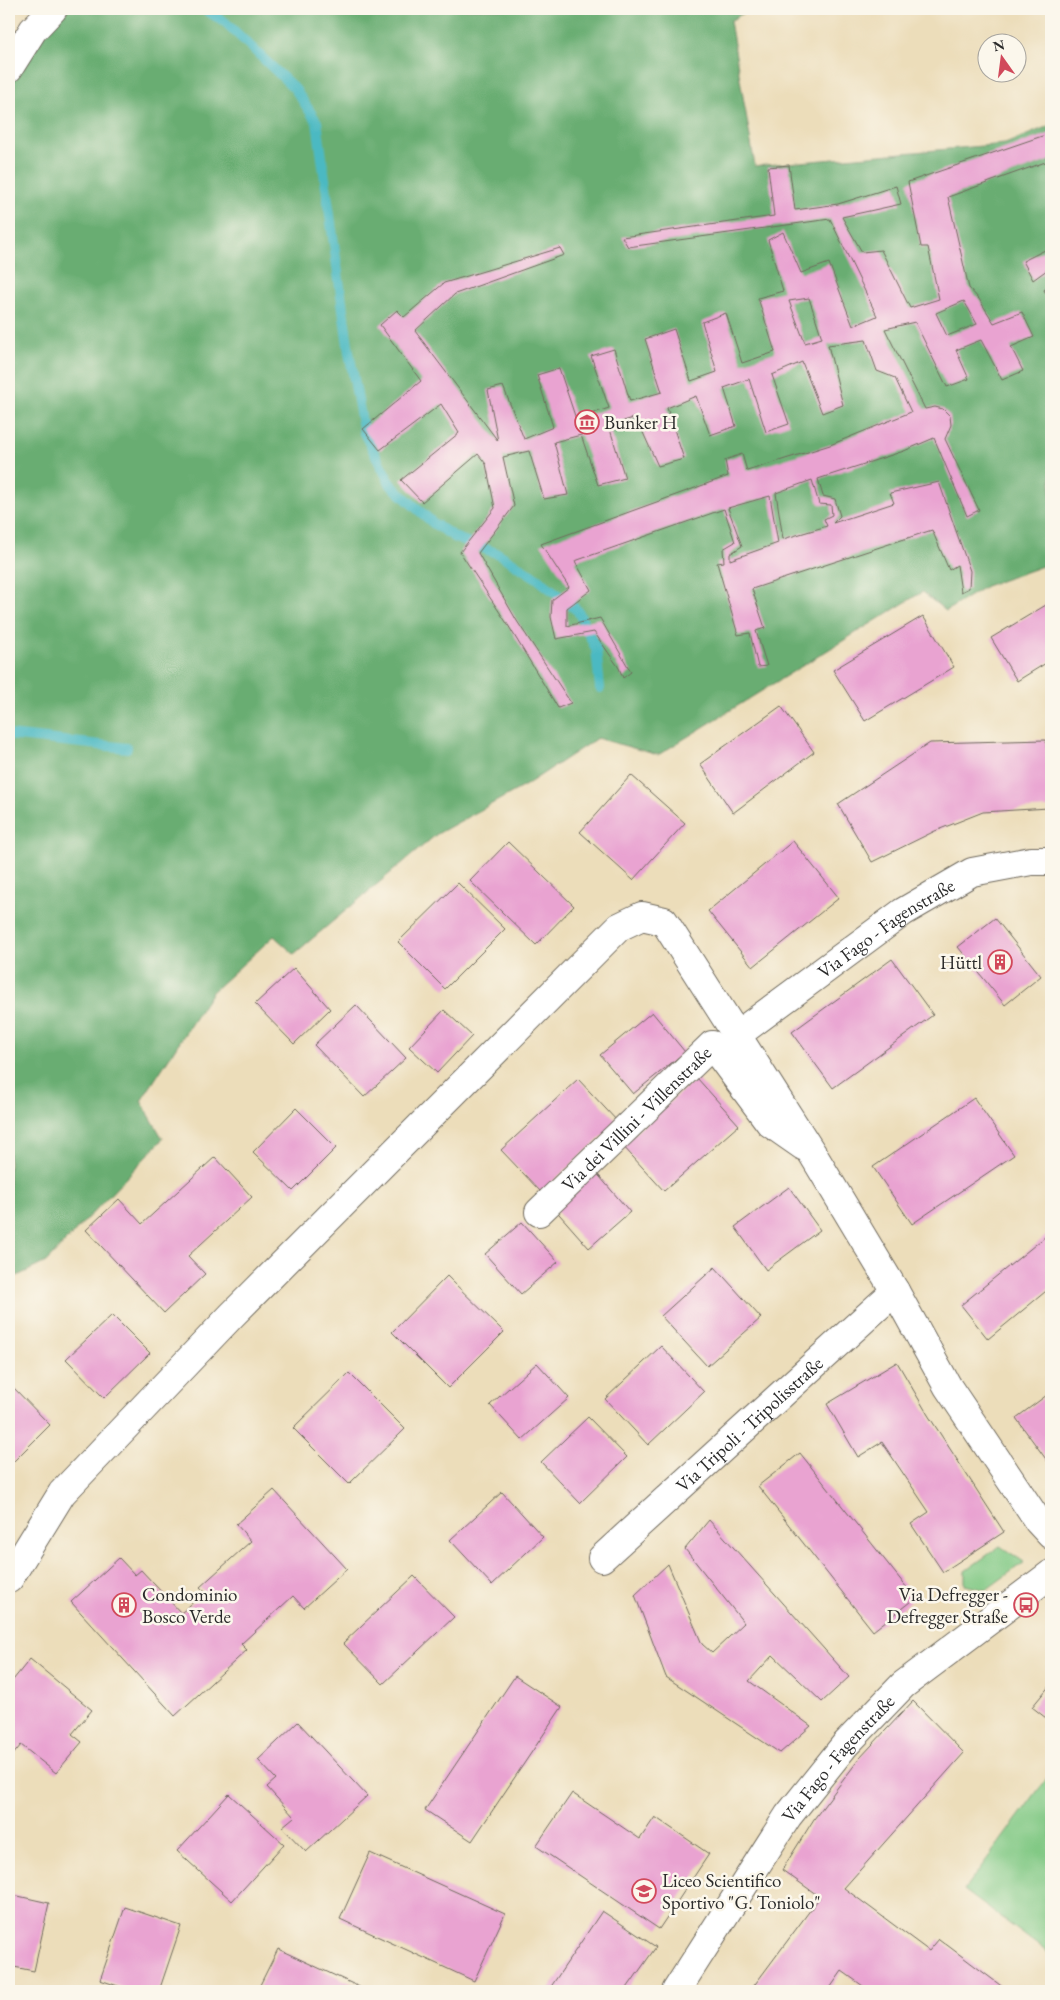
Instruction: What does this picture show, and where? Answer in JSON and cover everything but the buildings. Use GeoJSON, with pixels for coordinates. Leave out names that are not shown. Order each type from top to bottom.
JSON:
{"type":"FeatureCollection","features":[{"type":"Feature","properties":{"kind":"street"},"geometry":{"type":"LineString","coordinates":[[9,68],[32,30],[53,9]]}},
{"type":"Feature","properties":{"kind":"street","name":"Via Fago - Fagenstraße"},"geometry":{"type":"LineString","coordinates":[[738,1034],[904,912],[972,872],[1031,861],[1051,862]]}},
{"type":"Feature","properties":{"kind":"street"},"geometry":{"type":"LineString","coordinates":[[9,1579],[62,1493],[246,1301],[619,927],[642,916],[664,921],[738,1034],[812,1153],[895,1290],[948,1387],[1038,1521],[1051,1535]]}},
{"type":"Feature","properties":{"kind":"street","name":"Via dei Villini - Villenstraße"},"geometry":{"type":"LineString","coordinates":[[539,1212],[712,1045],[770,1123],[812,1153]]}},
{"type":"Feature","properties":{"kind":"street","name":"Via Tripoli - Tripolisstraße"},"geometry":{"type":"LineString","coordinates":[[602,1558],[895,1290]]}},
{"type":"Feature","properties":{"kind":"street","name":"Via Fago - Fagenstraße"},"geometry":{"type":"LineString","coordinates":[[676,1991],[788,1816],[845,1745],[903,1686],[1051,1574]]}},
{"type":"Feature","properties":{"kind":"green space"},"geometry":{"type":"Polygon","coordinates":[[[68,9],[750,9],[730,21],[755,166],[1005,144],[1051,125],[1051,563],[986,586],[946,611],[922,592],[658,755],[597,738],[526,785],[437,834],[294,954],[274,936],[212,992],[141,1101],[163,1139],[46,1262],[9,1280],[9,89],[33,46],[68,9]]]}},
{"type":"Feature","properties":{"kind":"green space"},"geometry":{"type":"Polygon","coordinates":[[[1000,1546],[1024,1562],[986,1590],[965,1585],[965,1571],[1000,1546]]]}},
{"type":"Feature","properties":{"kind":"green space"},"geometry":{"type":"Polygon","coordinates":[[[1051,1775],[1051,1955],[964,1890],[1051,1775]]]}},
{"type":"Feature","properties":{"kind":"waterway"},"geometry":{"type":"LineString","coordinates":[[204,9],[225,22],[295,89],[317,122],[349,352],[364,433],[391,485],[433,523],[456,538],[499,554],[537,578],[578,611],[596,649],[600,688]]}},
{"type":"Feature","properties":{"kind":"waterway"},"geometry":{"type":"LineString","coordinates":[[9,735],[127,748]]}},
{"type":"Feature","properties":{"kind":"place","name":"Bunker H"},"geometry":{"type":"Point","coordinates":[587,422]}},
{"type":"Feature","properties":{"kind":"place","name":"Hüttl"},"geometry":{"type":"Point","coordinates":[1000,962]}},
{"type":"Feature","properties":{"kind":"place","name":"Condominio Bosco Verde"},"geometry":{"type":"Point","coordinates":[124,1605]}},
{"type":"Feature","properties":{"kind":"place","name":"Via Defregger - Defregger Straße"},"geometry":{"type":"Point","coordinates":[1026,1605]}},
{"type":"Feature","properties":{"kind":"place","name":"Liceo Scientifico Sportivo \"G. Toniolo\""},"geometry":{"type":"Point","coordinates":[644,1891]}}]}
